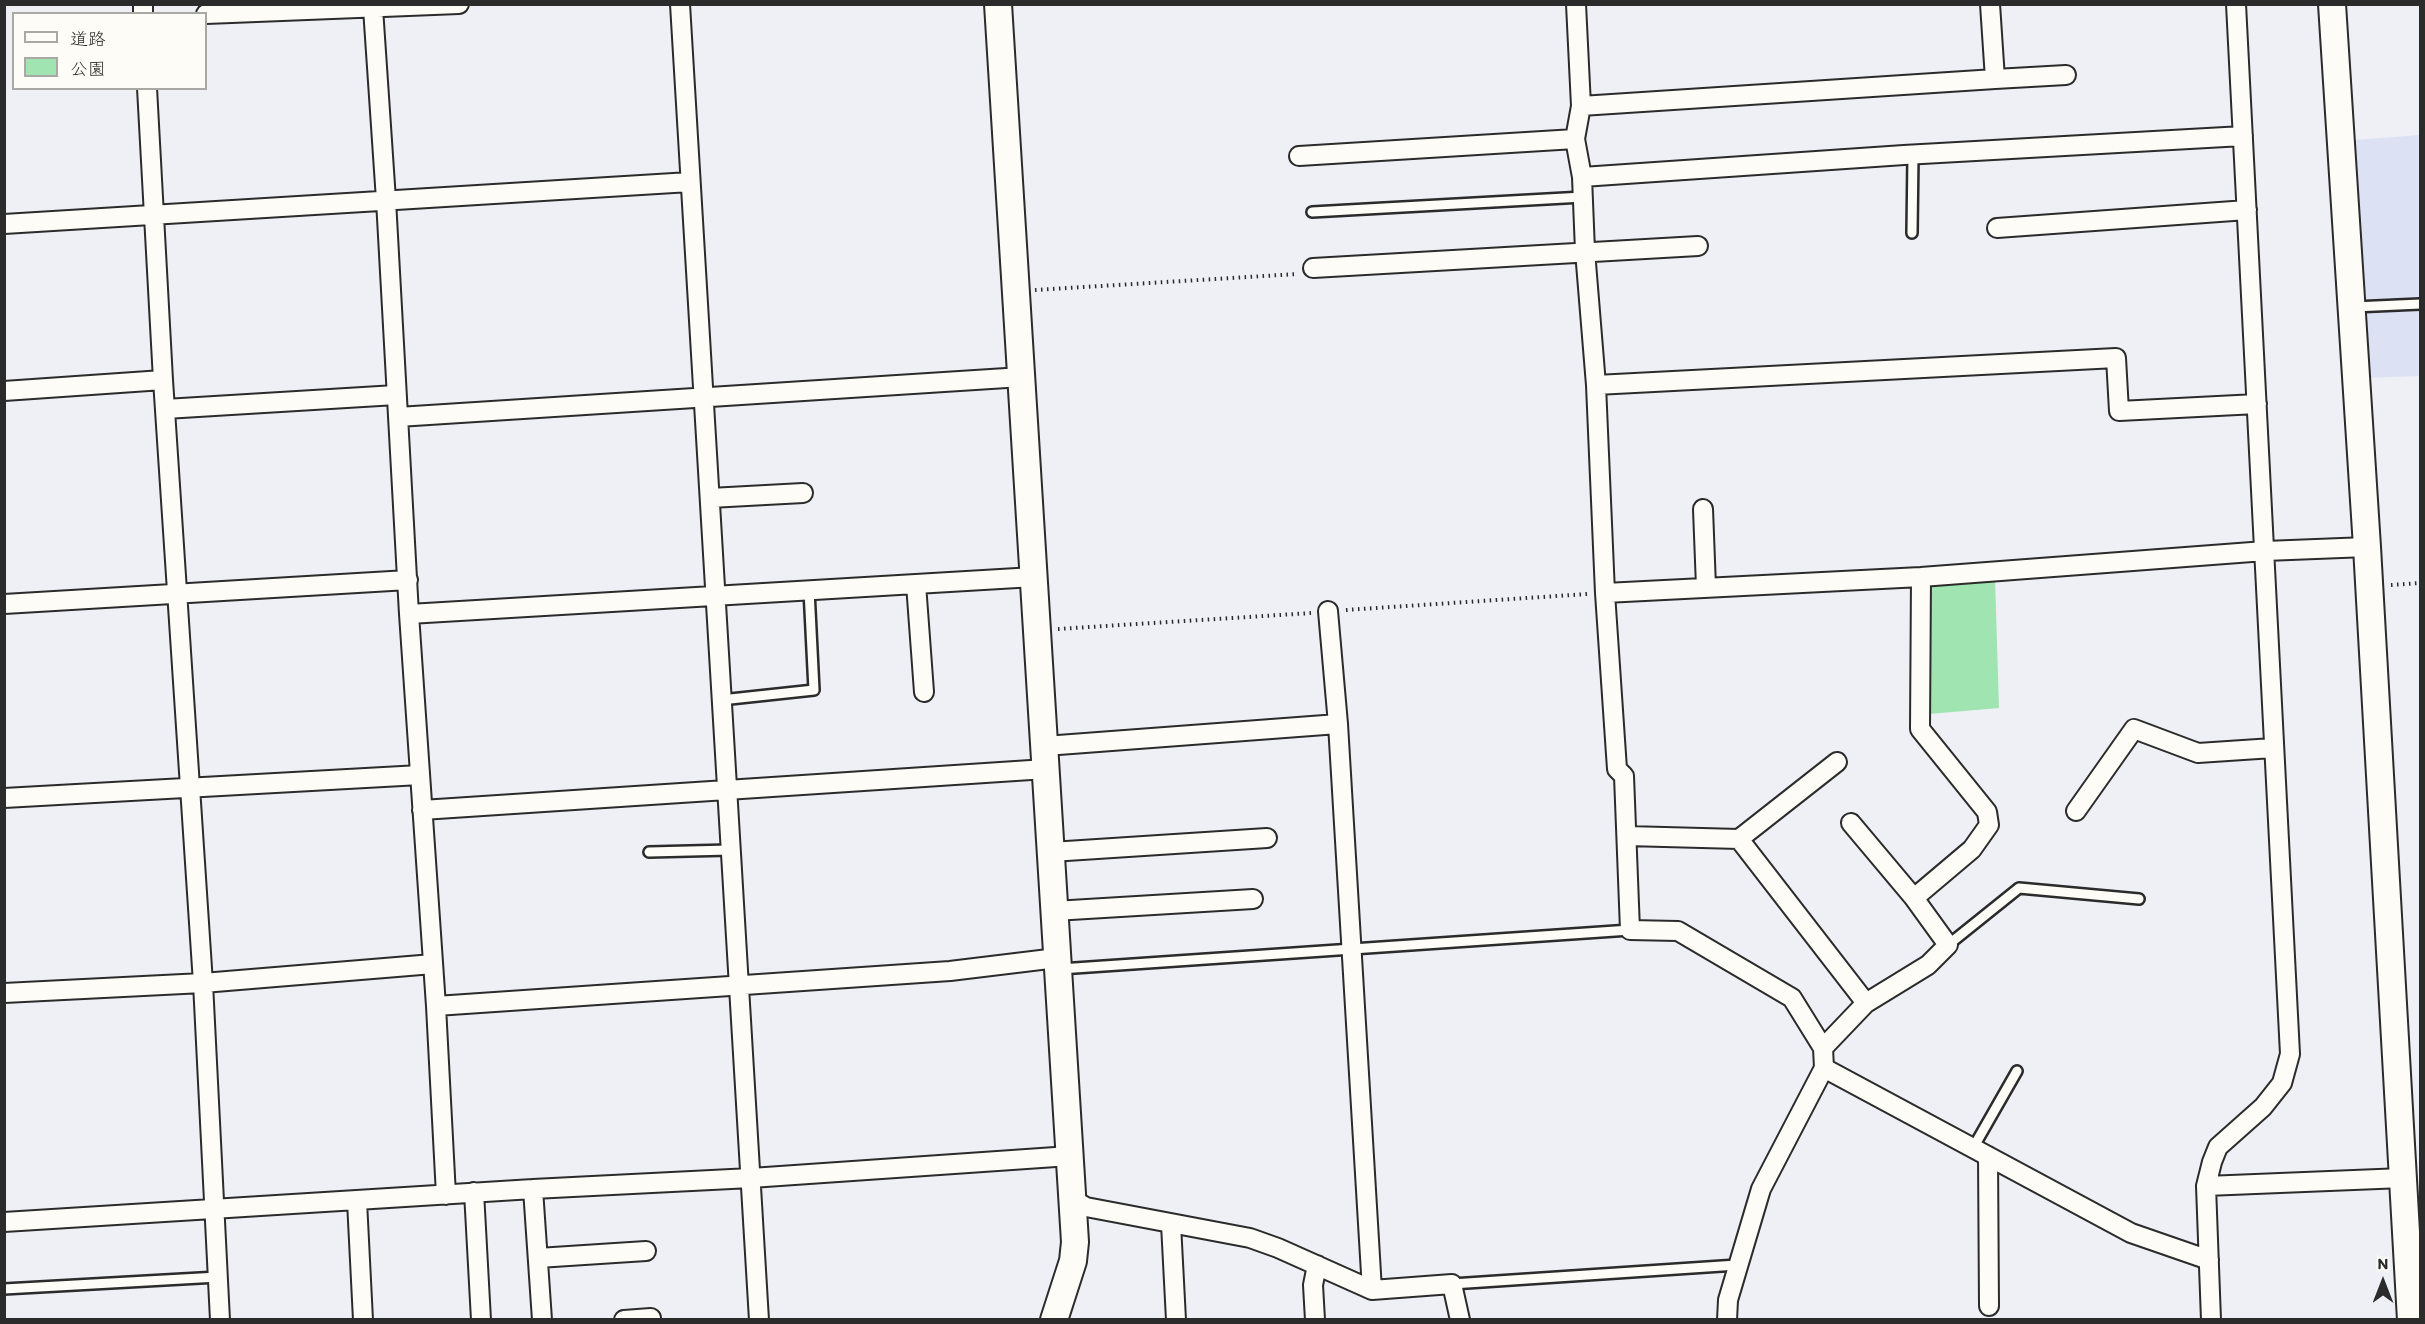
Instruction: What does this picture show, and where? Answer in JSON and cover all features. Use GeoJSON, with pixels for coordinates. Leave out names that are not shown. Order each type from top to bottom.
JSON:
{"type":"FeatureCollection","features":[{"type":"Feature","properties":{"kind":"street"},"geometry":{"type":"LineString","coordinates":[[207,14],[459,4]]}},
{"type":"Feature","properties":{"kind":"street"},"geometry":{"type":"LineString","coordinates":[[680,4],[759,1320]]}},
{"type":"Feature","properties":{"kind":"street"},"geometry":{"type":"LineString","coordinates":[[998,4],[1076,1242],[1073,1261],[1054,1320]]}},
{"type":"Feature","properties":{"kind":"street"},"geometry":{"type":"LineString","coordinates":[[1575,4],[1581,106],[1575,139],[1582,177],[1585,251],[1596,385],[1605,593],[1617,769],[1624,776],[1630,930],[1678,931],[1792,998],[1823,1048],[1824,1068],[1761,1189],[1737,1265],[1728,1300],[1727,1320]]}},
{"type":"Feature","properties":{"kind":"street"},"geometry":{"type":"LineString","coordinates":[[1990,4],[1995,78]]}},
{"type":"Feature","properties":{"kind":"street"},"geometry":{"type":"LineString","coordinates":[[2211,1320],[2206,1186],[2212,1161],[2218,1147],[2263,1107],[2282,1083],[2290,1054],[2236,4]]}},
{"type":"Feature","properties":{"kind":"street"},"geometry":{"type":"LineString","coordinates":[[2332,4],[2367,548],[2403,1178],[2414,1254],[2411,1320]]}},
{"type":"Feature","properties":{"kind":"street"},"geometry":{"type":"LineString","coordinates":[[373,8],[446,1195]]}},
{"type":"Feature","properties":{"kind":"street"},"geometry":{"type":"LineString","coordinates":[[1581,106],[2066,75]]}},
{"type":"Feature","properties":{"kind":"street"},"geometry":{"type":"LineString","coordinates":[[147,90],[163,380],[203,983],[220,1320]]}},
{"type":"Feature","properties":{"kind":"street"},"geometry":{"type":"LineString","coordinates":[[1582,177],[2243,136]]}},
{"type":"Feature","properties":{"kind":"street"},"geometry":{"type":"LineString","coordinates":[[1299,156],[1575,139]]}},
{"type":"Feature","properties":{"kind":"street"},"geometry":{"type":"LineString","coordinates":[[4,224],[690,182]]}},
{"type":"Feature","properties":{"kind":"street"},"geometry":{"type":"LineString","coordinates":[[1997,228],[2247,210]]}},
{"type":"Feature","properties":{"kind":"street"},"geometry":{"type":"LineString","coordinates":[[1313,268],[1698,246]]}},
{"type":"Feature","properties":{"kind":"street"},"geometry":{"type":"LineString","coordinates":[[1596,385],[2116,358],[2119,411],[2257,404]]}},
{"type":"Feature","properties":{"kind":"street"},"geometry":{"type":"LineString","coordinates":[[398,417],[702,396],[1022,378]]}},
{"type":"Feature","properties":{"kind":"street"},"geometry":{"type":"LineString","coordinates":[[4,391],[163,380]]}},
{"type":"Feature","properties":{"kind":"street"},"geometry":{"type":"LineString","coordinates":[[165,409],[396,395]]}},
{"type":"Feature","properties":{"kind":"street"},"geometry":{"type":"LineString","coordinates":[[710,498],[803,493]]}},
{"type":"Feature","properties":{"kind":"street"},"geometry":{"type":"LineString","coordinates":[[1703,509],[1706,587]]}},
{"type":"Feature","properties":{"kind":"street"},"geometry":{"type":"LineString","coordinates":[[1605,593],[1921,577],[2265,551],[2367,548]]}},
{"type":"Feature","properties":{"kind":"street"},"geometry":{"type":"LineString","coordinates":[[409,614],[1034,577]]}},
{"type":"Feature","properties":{"kind":"street"},"geometry":{"type":"LineString","coordinates":[[1914,898],[1972,849],[1989,825],[1987,812],[1920,729],[1921,577]]}},
{"type":"Feature","properties":{"kind":"street"},"geometry":{"type":"LineString","coordinates":[[4,604],[408,580]]}},
{"type":"Feature","properties":{"kind":"street"},"geometry":{"type":"LineString","coordinates":[[916,584],[924,692]]}},
{"type":"Feature","properties":{"kind":"street"},"geometry":{"type":"LineString","coordinates":[[1328,611],[1338,724],[1372,1290]]}},
{"type":"Feature","properties":{"kind":"street"},"geometry":{"type":"LineString","coordinates":[[422,810],[727,789],[1045,757],[1338,724]]}},
{"type":"Feature","properties":{"kind":"street"},"geometry":{"type":"LineString","coordinates":[[2076,811],[2134,729],[2198,753],[2273,748]]}},
{"type":"Feature","properties":{"kind":"street"},"geometry":{"type":"LineString","coordinates":[[1627,836],[1739,839],[1837,762]]}},
{"type":"Feature","properties":{"kind":"street"},"geometry":{"type":"LineString","coordinates":[[4,798],[420,775]]}},
{"type":"Feature","properties":{"kind":"street"},"geometry":{"type":"LineString","coordinates":[[1823,1048],[1866,1003],[1928,965],[1948,945],[1914,898],[1851,823]]}},
{"type":"Feature","properties":{"kind":"street"},"geometry":{"type":"LineString","coordinates":[[1051,852],[1267,838]]}},
{"type":"Feature","properties":{"kind":"street"},"geometry":{"type":"LineString","coordinates":[[1739,839],[1866,1003]]}},
{"type":"Feature","properties":{"kind":"street"},"geometry":{"type":"LineString","coordinates":[[1054,911],[1253,899]]}},
{"type":"Feature","properties":{"kind":"street"},"geometry":{"type":"LineString","coordinates":[[4,993],[203,983],[433,964]]}},
{"type":"Feature","properties":{"kind":"street"},"geometry":{"type":"LineString","coordinates":[[436,1006],[1057,964]]}},
{"type":"Feature","properties":{"kind":"street"},"geometry":{"type":"LineString","coordinates":[[1824,1068],[2131,1233],[2209,1260]]}},
{"type":"Feature","properties":{"kind":"street"},"geometry":{"type":"LineString","coordinates":[[1981,1152],[1989,1306]]}},
{"type":"Feature","properties":{"kind":"street"},"geometry":{"type":"LineString","coordinates":[[4,1222],[474,1192],[751,1178],[1070,1156]]}},
{"type":"Feature","properties":{"kind":"street"},"geometry":{"type":"LineString","coordinates":[[2206,1186],[2403,1178]]}},
{"type":"Feature","properties":{"kind":"street"},"geometry":{"type":"LineString","coordinates":[[533,1189],[542,1320]]}},
{"type":"Feature","properties":{"kind":"street"},"geometry":{"type":"LineString","coordinates":[[474,1192],[481,1320]]}},
{"type":"Feature","properties":{"kind":"street"},"geometry":{"type":"LineString","coordinates":[[1073,1200],[1086,1207],[1250,1238],[1372,1290],[1452,1284],[1460,1320]]}},
{"type":"Feature","properties":{"kind":"street"},"geometry":{"type":"LineString","coordinates":[[357,1201],[363,1320]]}},
{"type":"Feature","properties":{"kind":"street"},"geometry":{"type":"LineString","coordinates":[[1172,1224],[1176,1320]]}},
{"type":"Feature","properties":{"kind":"street"},"geometry":{"type":"LineString","coordinates":[[538,1258],[646,1251]]}},
{"type":"Feature","properties":{"kind":"street"},"geometry":{"type":"LineString","coordinates":[[1315,1320],[1313,1285],[1317,1265]]}},
{"type":"Feature","properties":{"kind":"street"},"geometry":{"type":"LineString","coordinates":[[624,1320],[651,1318]]}},
{"type":"Feature","properties":{"kind":"lane"},"geometry":{"type":"LineString","coordinates":[[1912,155],[1912,233]]}},
{"type":"Feature","properties":{"kind":"lane"},"geometry":{"type":"LineString","coordinates":[[1312,212],[1583,198]]}},
{"type":"Feature","properties":{"kind":"lane"},"geometry":{"type":"LineString","coordinates":[[2351,308],[2421,304]]}},
{"type":"Feature","properties":{"kind":"lane"},"geometry":{"type":"LineString","coordinates":[[721,700],[814,690],[809,590]]}},
{"type":"Feature","properties":{"kind":"lane"},"geometry":{"type":"LineString","coordinates":[[649,852],[730,850]]}},
{"type":"Feature","properties":{"kind":"lane"},"geometry":{"type":"LineString","coordinates":[[1948,945],[2019,888],[2139,899]]}},
{"type":"Feature","properties":{"kind":"lane"},"geometry":{"type":"LineString","coordinates":[[1057,964],[1351,951],[1630,930]]}},
{"type":"Feature","properties":{"kind":"lane"},"geometry":{"type":"LineString","coordinates":[[1981,1152],[2017,1071]]}},
{"type":"Feature","properties":{"kind":"lane"},"geometry":{"type":"LineString","coordinates":[[1452,1284],[1737,1265]]}},
{"type":"Feature","properties":{"kind":"lane"},"geometry":{"type":"LineString","coordinates":[[4,1289],[218,1277]]}},
{"type":"Feature","properties":{"kind":"path"},"geometry":{"type":"LineString","coordinates":[[1017,291],[1304,274],[1313,268]]}},
{"type":"Feature","properties":{"kind":"path"},"geometry":{"type":"LineString","coordinates":[[2369,586],[2421,583]]}},
{"type":"Feature","properties":{"kind":"shaded area"},"geometry":{"type":"Polygon","coordinates":[[[2420,135],[2420,376],[2365,378],[2354,140],[2420,135]]]}},
{"type":"Feature","properties":{"kind":"green space"},"geometry":{"type":"Polygon","coordinates":[[[1995,578],[1999,708],[1929,714],[1931,582],[1995,578]]]}}]}
